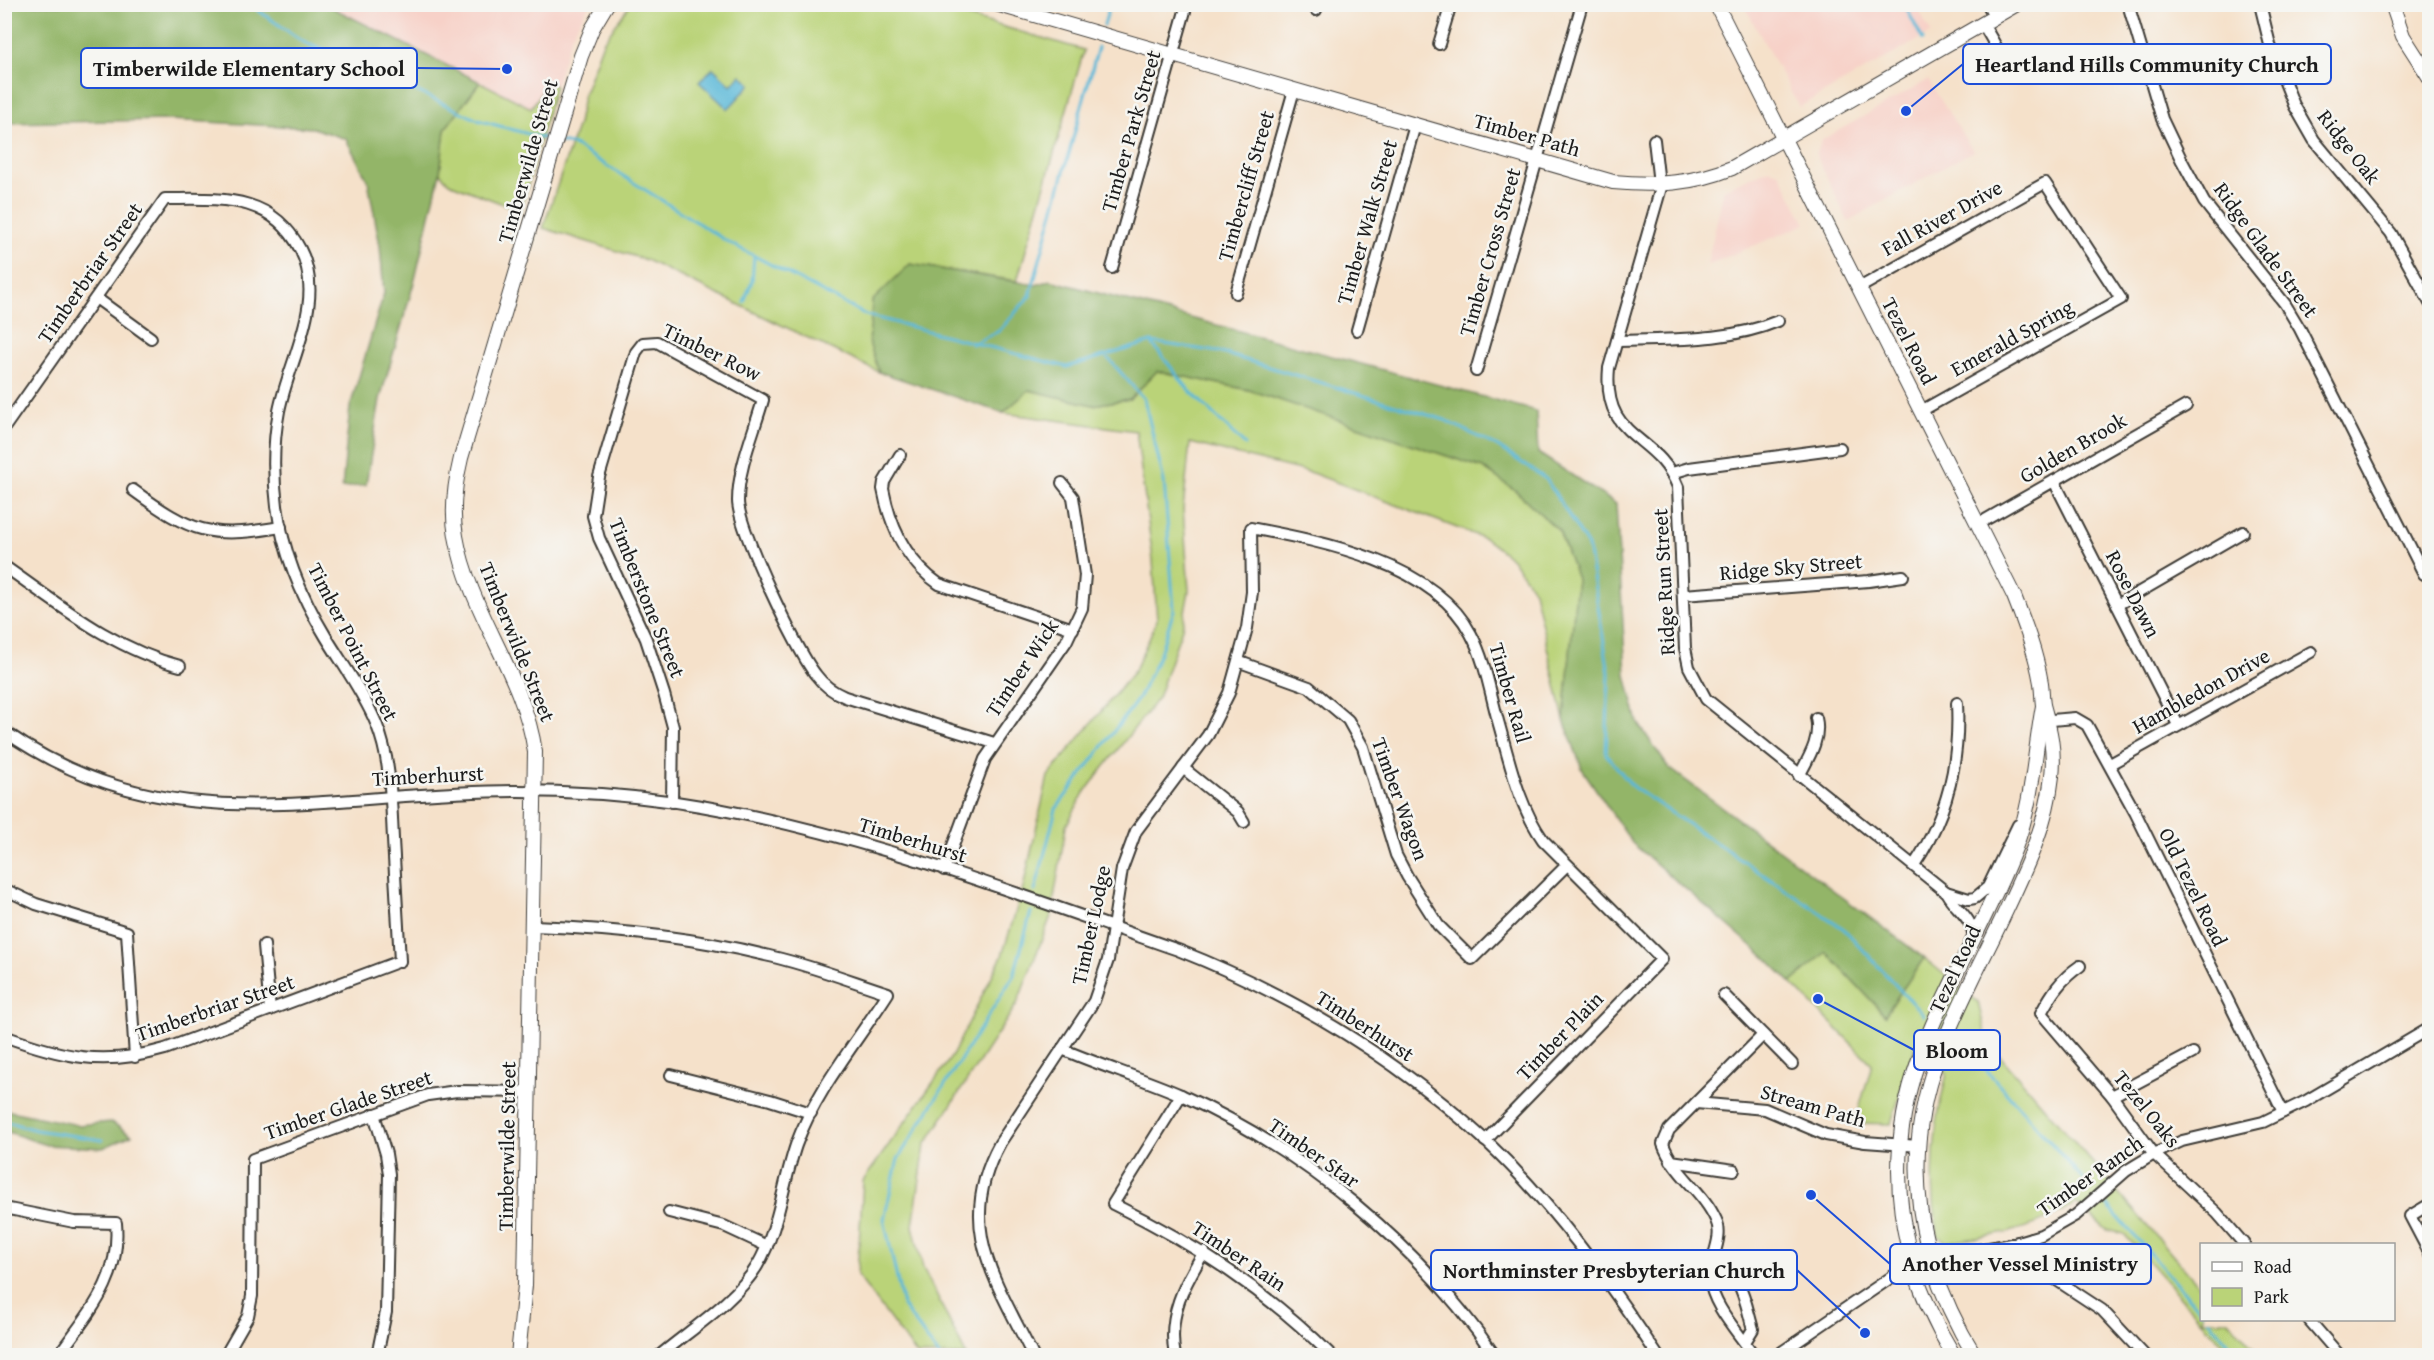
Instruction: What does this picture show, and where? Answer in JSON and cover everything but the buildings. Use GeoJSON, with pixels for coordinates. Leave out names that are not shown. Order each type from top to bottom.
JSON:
{"type":"FeatureCollection","features":[{"type":"Feature","properties":{"kind":"street","name":"Timberwilde Street"},"geometry":{"type":"LineString","coordinates":[[518,1356],[525,1285],[535,752],[526,712],[465,572],[454,516],[461,458],[585,45],[607,4]]}},
{"type":"Feature","properties":{"kind":"street","name":"Timber Path"},"geometry":{"type":"LineString","coordinates":[[996,4],[1022,8],[1173,55],[1613,182],[1661,184],[1692,181],[1719,173],[1784,139],[1988,15],[2017,4]]}},
{"type":"Feature","properties":{"kind":"street","name":"Timber Park Street"},"geometry":{"type":"LineString","coordinates":[[1113,268],[1187,4]]}},
{"type":"Feature","properties":{"kind":"street"},"geometry":{"type":"LineString","coordinates":[[1439,44],[1450,4]]}},
{"type":"Feature","properties":{"kind":"street","name":"Timber Cross Street"},"geometry":{"type":"LineString","coordinates":[[1476,371],[1582,4]]}},
{"type":"Feature","properties":{"kind":"street","name":"Tezel Road"},"geometry":{"type":"LineString","coordinates":[[1716,4],[1978,524],[2023,619],[2041,684],[2044,720],[2027,808],[2015,848],[1919,1058],[1909,1091],[1900,1146],[1902,1214],[1912,1266],[1926,1303],[1954,1356]]}},
{"type":"Feature","properties":{"kind":"street","name":"Ridge Glade Street"},"geometry":{"type":"LineString","coordinates":[[2128,4],[2162,119],[2182,161],[2205,202],[2285,304],[2300,328],[2427,572]]}},
{"type":"Feature","properties":{"kind":"street","name":"Ridge Oak"},"geometry":{"type":"LineString","coordinates":[[2260,4],[2270,45],[2294,105],[2314,140],[2391,232],[2430,303]]}},
{"type":"Feature","properties":{"kind":"street"},"geometry":{"type":"LineString","coordinates":[[2391,4],[2403,36],[2430,78]]}},
{"type":"Feature","properties":{"kind":"street"},"geometry":{"type":"LineString","coordinates":[[1988,15],[2001,55]]}},
{"type":"Feature","properties":{"kind":"street","name":"Timbercliff Street"},"geometry":{"type":"LineString","coordinates":[[1236,293],[1294,90]]}},
{"type":"Feature","properties":{"kind":"street","name":"Timber Walk Street"},"geometry":{"type":"LineString","coordinates":[[1357,330],[1415,124]]}},
{"type":"Feature","properties":{"kind":"street"},"geometry":{"type":"LineString","coordinates":[[1654,140],[1661,184]]}},
{"type":"Feature","properties":{"kind":"street","name":"Fall River Drive"},"geometry":{"type":"LineString","coordinates":[[1859,288],[2045,183],[2121,299]]}},
{"type":"Feature","properties":{"kind":"street","name":"Ridge Run Street"},"geometry":{"type":"LineString","coordinates":[[1661,184],[1617,341],[1608,384],[1608,395],[1614,414],[1625,428],[1657,455],[1672,473],[1680,499],[1685,648],[1698,688],[1706,699],[1799,776],[1946,892],[1953,905],[1972,924],[1974,939]]}},
{"type":"Feature","properties":{"kind":"street","name":"Timberbriar Street"},"geometry":{"type":"LineString","coordinates":[[4,428],[165,199]]}},
{"type":"Feature","properties":{"kind":"street","name":"Timber Point Street"},"geometry":{"type":"LineString","coordinates":[[165,199],[228,199],[265,211],[294,238],[306,264],[310,303],[286,381],[275,447],[274,475],[281,527],[295,578],[376,723],[387,763],[400,961]]}},
{"type":"Feature","properties":{"kind":"street"},"geometry":{"type":"LineString","coordinates":[[96,298],[151,338]]}},
{"type":"Feature","properties":{"kind":"street","name":"Emerald Spring"},"geometry":{"type":"LineString","coordinates":[[1922,411],[2121,299]]}},
{"type":"Feature","properties":{"kind":"street"},"geometry":{"type":"LineString","coordinates":[[1617,341],[1727,336],[1760,329],[1778,321]]}},
{"type":"Feature","properties":{"kind":"street","name":"Timber Row"},"geometry":{"type":"LineString","coordinates":[[642,343],[657,342],[763,400],[739,488],[738,504],[741,521],[802,656],[830,690],[845,697],[994,743]]}},
{"type":"Feature","properties":{"kind":"street","name":"Timberstone Street"},"geometry":{"type":"LineString","coordinates":[[642,343],[636,352],[599,477],[593,516],[599,538],[646,639],[664,694],[673,727],[672,802]]}},
{"type":"Feature","properties":{"kind":"street","name":"Golden Brook"},"geometry":{"type":"LineString","coordinates":[[1978,524],[2186,406]]}},
{"type":"Feature","properties":{"kind":"street"},"geometry":{"type":"LineString","coordinates":[[1672,473],[1689,468],[1840,448]]}},
{"type":"Feature","properties":{"kind":"street"},"geometry":{"type":"LineString","coordinates":[[900,454],[884,482],[883,489],[898,538],[921,570],[939,584],[1073,629]]}},
{"type":"Feature","properties":{"kind":"street","name":"Rose Dawn"},"geometry":{"type":"LineString","coordinates":[[2054,481],[2178,725]]}},
{"type":"Feature","properties":{"kind":"street","name":"Timber Wick"},"geometry":{"type":"LineString","coordinates":[[944,870],[973,786],[994,743],[1073,629],[1082,608],[1085,575],[1073,497],[1062,483]]}},
{"type":"Feature","properties":{"kind":"street"},"geometry":{"type":"LineString","coordinates":[[134,490],[177,522],[209,533],[231,535],[281,527]]}},
{"type":"Feature","properties":{"kind":"street","name":"Timber Lodge"},"geometry":{"type":"LineString","coordinates":[[1033,1356],[989,1265],[982,1244],[979,1206],[987,1165],[1090,1009],[1099,990],[1113,928],[1122,869],[1131,841],[1145,816],[1183,768],[1217,717],[1240,662],[1252,591],[1251,528]]}},
{"type":"Feature","properties":{"kind":"street","name":"Timber Rail"},"geometry":{"type":"LineString","coordinates":[[1251,528],[1287,535],[1396,569],[1425,584],[1456,611],[1471,634],[1479,653],[1520,799],[1543,840],[1662,959]]}},
{"type":"Feature","properties":{"kind":"street"},"geometry":{"type":"LineString","coordinates":[[2117,605],[2243,532]]}},
{"type":"Feature","properties":{"kind":"street"},"geometry":{"type":"LineString","coordinates":[[4,566],[110,639],[134,651],[180,666]]}},
{"type":"Feature","properties":{"kind":"street","name":"Ridge Sky Street"},"geometry":{"type":"LineString","coordinates":[[1683,595],[1869,581],[1903,576]]}},
{"type":"Feature","properties":{"kind":"street","name":"Hambledon Drive"},"geometry":{"type":"LineString","coordinates":[[2110,764],[2311,652]]}},
{"type":"Feature","properties":{"kind":"street","name":"Timber Wagon"},"geometry":{"type":"LineString","coordinates":[[1240,662],[1309,687],[1348,720],[1363,747],[1396,855],[1438,925],[1472,959],[1567,865]]}},
{"type":"Feature","properties":{"kind":"street"},"geometry":{"type":"LineString","coordinates":[[1914,865],[1939,824],[1949,794],[1958,752],[1957,703]]}},
{"type":"Feature","properties":{"kind":"street"},"geometry":{"type":"LineString","coordinates":[[1799,776],[1815,745],[1818,726],[1816,718]]}},
{"type":"Feature","properties":{"kind":"street","name":"Old Tezel Road"},"geometry":{"type":"LineString","coordinates":[[2044,720],[2075,718],[2087,724],[2110,764],[2283,1112]]}},
{"type":"Feature","properties":{"kind":"street","name":"Tezel Road"},"geometry":{"type":"LineString","coordinates":[[1976,1356],[1941,1289],[1929,1259],[1919,1211],[1919,1146],[1924,1108],[1938,1057],[2026,866],[2040,829],[2052,776],[2054,742],[2044,720]]}},
{"type":"Feature","properties":{"kind":"street","name":"Timberhurst"},"geometry":{"type":"LineString","coordinates":[[4,731],[58,764],[93,780],[159,798],[228,805],[535,792],[672,802],[761,816],[944,870],[1222,968],[1280,996],[1359,1042],[1406,1075],[1485,1141],[1519,1175],[1575,1240],[1623,1303],[1658,1356]]}},
{"type":"Feature","properties":{"kind":"street"},"geometry":{"type":"LineString","coordinates":[[1183,768],[1238,813],[1244,822]]}},
{"type":"Feature","properties":{"kind":"street"},"geometry":{"type":"LineString","coordinates":[[1946,892],[1969,899],[1983,893],[2027,808]]}},
{"type":"Feature","properties":{"kind":"street"},"geometry":{"type":"LineString","coordinates":[[4,889],[36,904],[127,932],[135,1057]]}},
{"type":"Feature","properties":{"kind":"street"},"geometry":{"type":"LineString","coordinates":[[532,926],[596,929],[688,940],[766,955],[888,993],[811,1113],[796,1146],[777,1220],[756,1267],[735,1292],[659,1356]]}},
{"type":"Feature","properties":{"kind":"street"},"geometry":{"type":"LineString","coordinates":[[264,945],[270,1010]]}},
{"type":"Feature","properties":{"kind":"street","name":"Timber Plain"},"geometry":{"type":"LineString","coordinates":[[1485,1141],[1662,959]]}},
{"type":"Feature","properties":{"kind":"street","name":"Timberbriar Street"},"geometry":{"type":"LineString","coordinates":[[4,1036],[69,1057],[111,1060],[135,1057],[165,1049],[400,961]]}},
{"type":"Feature","properties":{"kind":"street","name":"Tezel Oaks"},"geometry":{"type":"LineString","coordinates":[[2080,966],[2066,976],[2054,990],[2041,1013],[2112,1096],[2154,1154],[2217,1213],[2242,1243]]}},
{"type":"Feature","properties":{"kind":"street"},"geometry":{"type":"LineString","coordinates":[[1724,995],[1792,1064]]}},
{"type":"Feature","properties":{"kind":"street","name":"Timber Ranch"},"geometry":{"type":"LineString","coordinates":[[1776,1356],[1912,1266],[1929,1259],[2031,1238],[2058,1227],[2076,1215],[2126,1171],[2154,1154],[2182,1141],[2263,1122],[2430,1028]]}},
{"type":"Feature","properties":{"kind":"street"},"geometry":{"type":"LineString","coordinates":[[1754,1356],[1712,1288],[1710,1270],[1718,1239],[1717,1221],[1671,1161],[1663,1140],[1669,1130],[1763,1035]]}},
{"type":"Feature","properties":{"kind":"street","name":"Timber Star"},"geometry":{"type":"LineString","coordinates":[[1062,1049],[1181,1095],[1261,1138],[1315,1174],[1400,1244],[1454,1302],[1495,1356]]}},
{"type":"Feature","properties":{"kind":"street"},"geometry":{"type":"LineString","coordinates":[[2112,1096],[2193,1053]]}},
{"type":"Feature","properties":{"kind":"street"},"geometry":{"type":"LineString","coordinates":[[670,1075],[811,1113]]}},
{"type":"Feature","properties":{"kind":"street","name":"Timber Glade Street"},"geometry":{"type":"LineString","coordinates":[[225,1356],[248,1316],[252,1296],[254,1159],[414,1099],[442,1092],[528,1092]]}},
{"type":"Feature","properties":{"kind":"street","name":"Timber Rain"},"geometry":{"type":"LineString","coordinates":[[1181,1095],[1113,1204],[1204,1252],[1265,1295],[1332,1356]]}},
{"type":"Feature","properties":{"kind":"street","name":"Stream Path"},"geometry":{"type":"LineString","coordinates":[[1696,1103],[1765,1109],[1826,1135],[1900,1146],[1919,1146]]}},
{"type":"Feature","properties":{"kind":"street"},"geometry":{"type":"LineString","coordinates":[[374,1114],[386,1154],[389,1174],[386,1312],[377,1356]]}},
{"type":"Feature","properties":{"kind":"street"},"geometry":{"type":"LineString","coordinates":[[1671,1161],[1734,1170]]}},
{"type":"Feature","properties":{"kind":"street"},"geometry":{"type":"LineString","coordinates":[[2430,1204],[2410,1216],[2430,1254]]}},
{"type":"Feature","properties":{"kind":"street"},"geometry":{"type":"LineString","coordinates":[[4,1208],[74,1222],[116,1223],[117,1250],[109,1281],[58,1356]]}},
{"type":"Feature","properties":{"kind":"street"},"geometry":{"type":"LineString","coordinates":[[669,1212],[724,1226],[767,1246]]}},
{"type":"Feature","properties":{"kind":"street"},"geometry":{"type":"LineString","coordinates":[[2031,1238],[2044,1266],[2052,1277],[2102,1310],[2145,1356]]}},
{"type":"Feature","properties":{"kind":"street"},"geometry":{"type":"LineString","coordinates":[[1175,1356],[1172,1338],[1178,1297],[1204,1252]]}},
{"type":"Feature","properties":{"kind":"street"},"geometry":{"type":"LineString","coordinates":[[1713,1260],[1732,1271],[1739,1282],[1754,1329],[1744,1342]]}},
{"type":"Feature","properties":{"kind":"street"},"geometry":{"type":"LineString","coordinates":[[2310,1321],[2340,1356]]}},
{"type":"Feature","properties":{"kind":"shaded area"},"geometry":{"type":"Polygon","coordinates":[[[327,5],[589,5],[572,34],[555,86],[549,82],[531,108],[327,5]]]}},
{"type":"Feature","properties":{"kind":"shaded area"},"geometry":{"type":"Polygon","coordinates":[[[1744,5],[1916,5],[1931,33],[1799,107],[1744,5]]]}},
{"type":"Feature","properties":{"kind":"shaded area"},"geometry":{"type":"Polygon","coordinates":[[[1928,80],[1973,151],[1848,221],[1816,155],[1822,140],[1928,80]]]}},
{"type":"Feature","properties":{"kind":"shaded area"},"geometry":{"type":"Polygon","coordinates":[[[1769,169],[1779,172],[1806,224],[1707,265],[1724,189],[1769,169]]]}},
{"type":"Feature","properties":{"kind":"green space"},"geometry":{"type":"Polygon","coordinates":[[[4,5],[327,5],[480,82],[445,129],[440,173],[415,279],[380,399],[366,485],[342,488],[350,407],[384,293],[380,246],[368,181],[346,139],[313,128],[170,120],[5,123],[4,5]]]}},
{"type":"Feature","properties":{"kind":"green space"},"geometry":{"type":"Polygon","coordinates":[[[630,5],[928,5],[1084,50],[1017,281],[910,264],[869,343],[883,374],[646,260],[543,228],[578,124],[583,96],[603,42],[630,5]]]}},
{"type":"Feature","properties":{"kind":"green space"},"geometry":{"type":"Polygon","coordinates":[[[549,81],[555,86],[521,211],[449,183],[440,173],[445,129],[480,82],[531,108],[549,81]]]}},
{"type":"Feature","properties":{"kind":"green space"},"geometry":{"type":"Polygon","coordinates":[[[910,264],[1036,285],[1050,280],[1536,411],[1538,453],[1616,504],[1626,675],[1638,723],[1668,767],[1924,958],[1885,1015],[1826,952],[1791,983],[1765,957],[1632,843],[1582,769],[1564,720],[1577,579],[1559,531],[1516,491],[1483,468],[1249,390],[1157,371],[1130,399],[1093,405],[1029,390],[1003,413],[879,372],[869,343],[872,301],[910,264]]]}},
{"type":"Feature","properties":{"kind":"green space"},"geometry":{"type":"Polygon","coordinates":[[[1157,371],[1249,390],[1483,468],[1516,491],[1559,531],[1577,579],[1564,720],[1534,591],[1512,559],[1486,539],[1312,473],[1190,443],[1183,509],[1189,591],[1182,628],[1158,698],[1084,793],[1066,826],[1051,916],[1017,1004],[925,1145],[913,1226],[923,1268],[966,1355],[917,1355],[857,1275],[863,1181],[952,1056],[1002,956],[1023,888],[1048,776],[1135,670],[1157,620],[1153,560],[1136,431],[1003,413],[1029,390],[1093,405],[1130,399],[1157,371]]]}},
{"type":"Feature","properties":{"kind":"green space"},"geometry":{"type":"Polygon","coordinates":[[[1826,952],[1885,1015],[1924,958],[1978,1002],[1987,1041],[2200,1287],[2200,1319],[2124,1234],[2107,1230],[2076,1203],[2046,1220],[2014,1231],[1947,1242],[1938,1236],[1933,1175],[1935,1135],[1947,1074],[1915,1047],[1891,1124],[1855,1123],[1872,1064],[1791,983],[1826,952]]]}},
{"type":"Feature","properties":{"kind":"green space"},"geometry":{"type":"Polygon","coordinates":[[[5,1110],[78,1125],[111,1122],[132,1135],[103,1148],[46,1145],[5,1131],[5,1110]]]}},
{"type":"Feature","properties":{"kind":"green space"},"geometry":{"type":"Polygon","coordinates":[[[2202,1321],[2230,1321],[2260,1355],[2232,1355],[2202,1321]]]}},
{"type":"Feature","properties":{"kind":"water"},"geometry":{"type":"Polygon","coordinates":[[[713,68],[731,85],[741,75],[751,84],[728,109],[699,82],[713,68]]]}},
{"type":"Feature","properties":{"kind":"waterway"},"geometry":{"type":"LineString","coordinates":[[4,16],[17,4]]}},
{"type":"Feature","properties":{"kind":"waterway"},"geometry":{"type":"LineString","coordinates":[[249,4],[305,43],[372,70],[478,120],[550,140]]}},
{"type":"Feature","properties":{"kind":"waterway"},"geometry":{"type":"LineString","coordinates":[[1104,25],[1110,4]]}},
{"type":"Feature","properties":{"kind":"waterway"},"geometry":{"type":"LineString","coordinates":[[1904,4],[1923,40]]}},
{"type":"Feature","properties":{"kind":"waterway"},"geometry":{"type":"LineString","coordinates":[[972,344],[999,331],[1030,296],[1098,47]]}},
{"type":"Feature","properties":{"kind":"waterway"},"geometry":{"type":"LineString","coordinates":[[560,142],[574,145],[728,242],[866,315],[1067,367],[1151,342],[1219,352],[1445,420],[1498,447],[1546,479],[1588,546],[1609,673],[1606,754],[1633,787],[1844,929],[1924,1016]]}},
{"type":"Feature","properties":{"kind":"waterway"},"geometry":{"type":"LineString","coordinates":[[744,302],[752,281],[754,256]]}},
{"type":"Feature","properties":{"kind":"waterway"},"geometry":{"type":"LineString","coordinates":[[1151,342],[1189,390],[1245,445]]}},
{"type":"Feature","properties":{"kind":"waterway"},"geometry":{"type":"LineString","coordinates":[[1035,891],[1056,809],[1138,699],[1159,656],[1174,610],[1164,481],[1144,399],[1108,358]]}},
{"type":"Feature","properties":{"kind":"waterway"},"geometry":{"type":"LineString","coordinates":[[939,1356],[903,1306],[884,1219],[898,1159],[1014,975],[1031,912]]}},
{"type":"Feature","properties":{"kind":"waterway"},"geometry":{"type":"LineString","coordinates":[[1961,1041],[2090,1187]]}},
{"type":"Feature","properties":{"kind":"waterway"},"geometry":{"type":"LineString","coordinates":[[4,1121],[36,1130],[102,1140]]}},
{"type":"Feature","properties":{"kind":"waterway"},"geometry":{"type":"LineString","coordinates":[[2107,1205],[2200,1310]]}},
{"type":"Feature","properties":{"kind":"waterway"},"geometry":{"type":"LineString","coordinates":[[2209,1321],[2240,1356]]}},
{"type":"Feature","properties":{"kind":"place","name":"Timberwilde Elementary School"},"geometry":{"type":"Point","coordinates":[507,69]}},
{"type":"Feature","properties":{"kind":"place","name":"Heartland Hills Community Church"},"geometry":{"type":"Point","coordinates":[1906,111]}},
{"type":"Feature","properties":{"kind":"place","name":"Bloom"},"geometry":{"type":"Point","coordinates":[1818,999]}},
{"type":"Feature","properties":{"kind":"place","name":"Another Vessel Ministry"},"geometry":{"type":"Point","coordinates":[1811,1195]}},
{"type":"Feature","properties":{"kind":"place","name":"Northminster Presbyterian Church"},"geometry":{"type":"Point","coordinates":[1865,1333]}}]}
